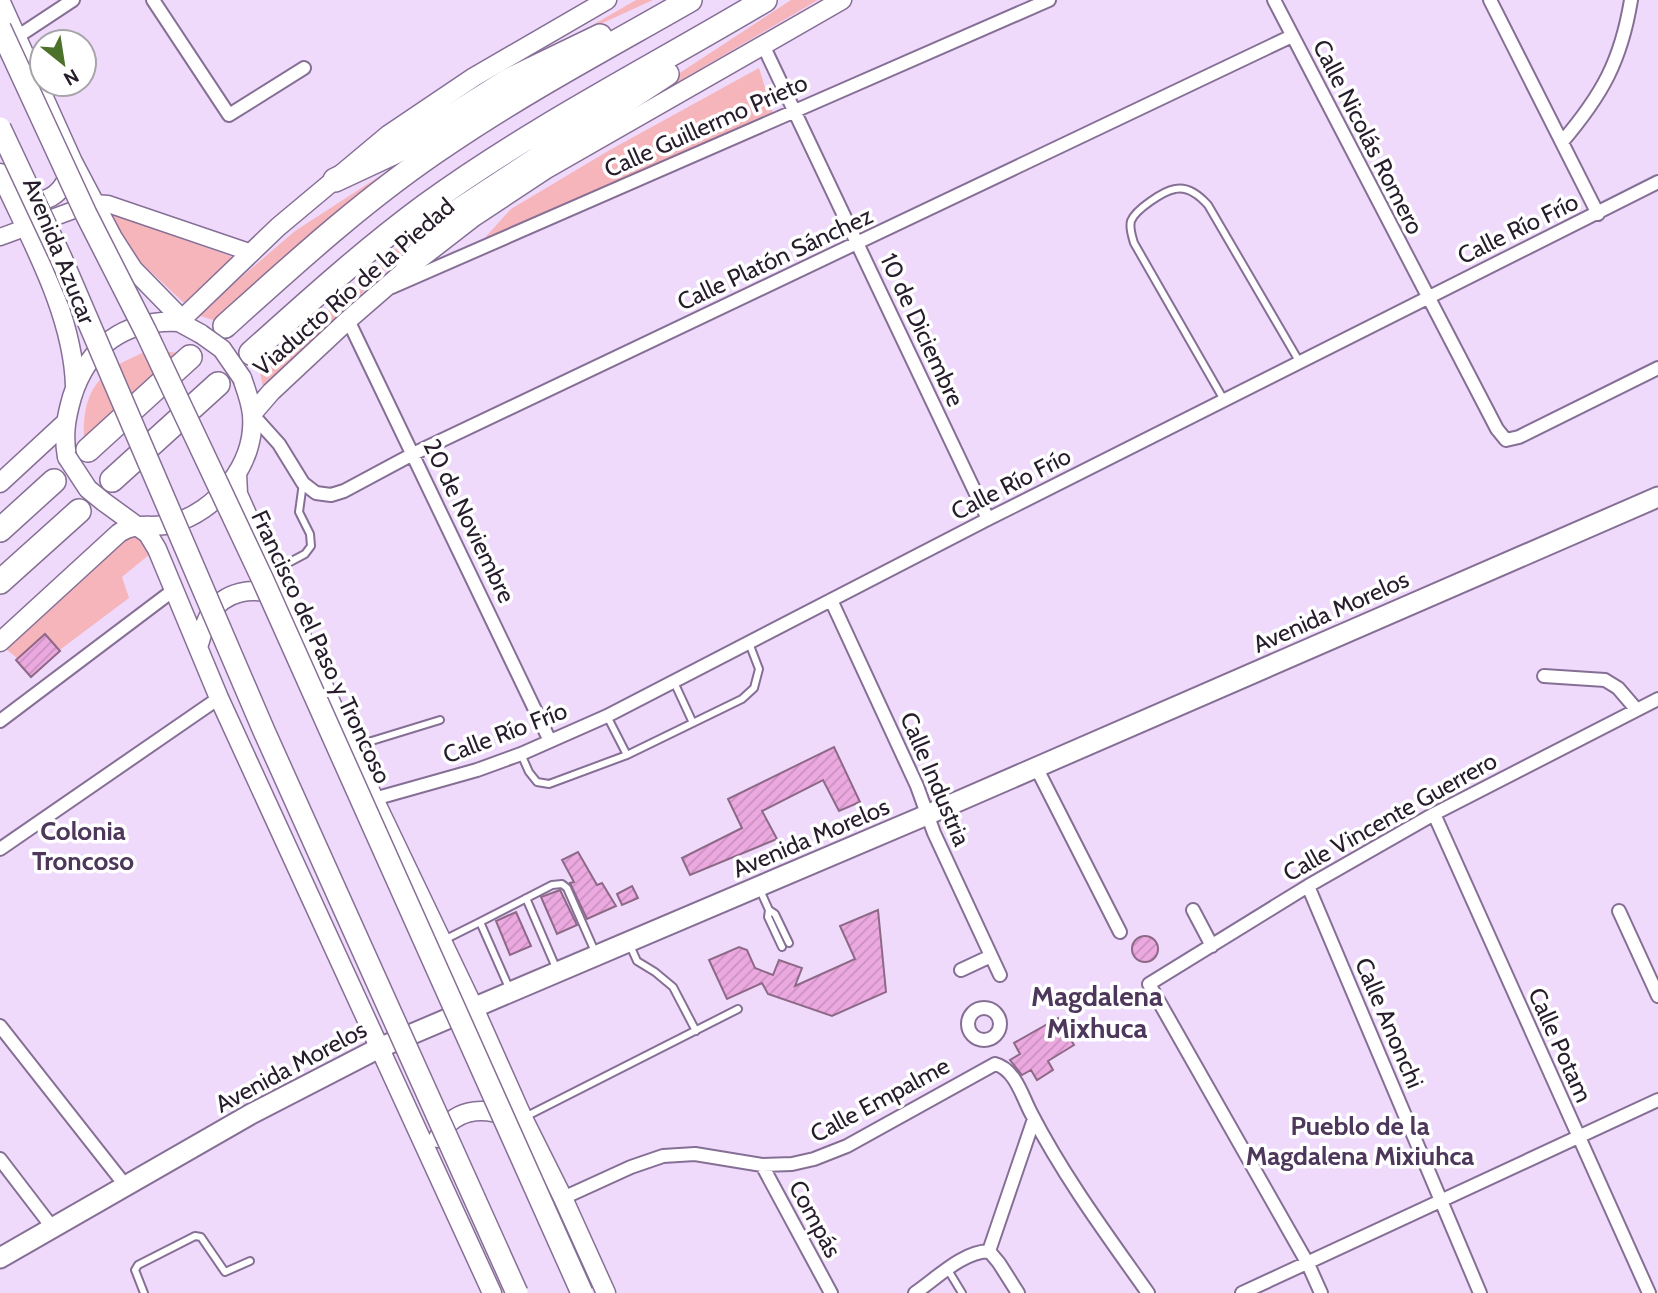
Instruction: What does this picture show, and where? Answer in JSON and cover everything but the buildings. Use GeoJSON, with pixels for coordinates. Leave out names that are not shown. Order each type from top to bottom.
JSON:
{"type":"FeatureCollection","features":[{"type":"Feature","properties":{"kind":"highway"},"geometry":{"type":"LineString","coordinates":[[335,180],[395,152],[509,80],[554,56],[666,3],[690,0]]}},
{"type":"Feature","properties":{"kind":"highway","name":"Viaducto Río de la Piedad"},"geometry":{"type":"LineString","coordinates":[[225,326],[336,228],[435,152],[536,87],[690,0]]}},
{"type":"Feature","properties":{"kind":"highway"},"geometry":{"type":"LineString","coordinates":[[408,268],[429,239],[456,212],[674,69],[759,4]]}},
{"type":"Feature","properties":{"kind":"highway","name":"Viaducto Río de la Piedad"},"geometry":{"type":"LineString","coordinates":[[251,353],[355,260],[457,184],[509,150],[759,4]]}},
{"type":"Feature","properties":{"kind":"highway","name":"Francisco del Paso y Troncoso"},"geometry":{"type":"LineString","coordinates":[[9,33],[86,214],[146,332],[262,578],[582,1293]]}},
{"type":"Feature","properties":{"kind":"highway"},"geometry":{"type":"LineString","coordinates":[[0,128],[61,258],[264,731],[517,1293]]}},
{"type":"Feature","properties":{"kind":"highway"},"geometry":{"type":"LineString","coordinates":[[77,454],[190,357]]}},
{"type":"Feature","properties":{"kind":"highway"},"geometry":{"type":"LineString","coordinates":[[112,480],[218,384]]}},
{"type":"Feature","properties":{"kind":"highway"},"geometry":{"type":"LineString","coordinates":[[0,530],[54,481]]}},
{"type":"Feature","properties":{"kind":"highway"},"geometry":{"type":"LineString","coordinates":[[0,582],[79,511]]}},
{"type":"Feature","properties":{"kind":"main road","name":"Avenida Azucar"},"geometry":{"type":"LineString","coordinates":[[0,0],[9,33],[93,203],[133,269],[176,313],[179,322]]}},
{"type":"Feature","properties":{"kind":"main road"},"geometry":{"type":"LineString","coordinates":[[179,322],[278,227],[388,135],[464,84],[607,0]]}},
{"type":"Feature","properties":{"kind":"main road","name":"Viaducto Río de la Piedad"},"geometry":{"type":"LineString","coordinates":[[136,524],[169,524],[193,515],[216,498],[237,473],[247,453],[252,414],[271,392],[408,268],[474,217],[545,170],[842,0]]}},
{"type":"Feature","properties":{"kind":"main road"},"geometry":{"type":"LineString","coordinates":[[4,181],[22,200],[31,202],[48,199],[63,188],[73,162]]}},
{"type":"Feature","properties":{"kind":"main road","name":"Avenida Azucar"},"geometry":{"type":"LineString","coordinates":[[4,181],[64,318],[72,352],[73,396]]}},
{"type":"Feature","properties":{"kind":"main road"},"geometry":{"type":"LineString","coordinates":[[252,414],[242,378],[222,349],[179,322],[151,323],[136,326],[109,341],[86,363],[73,396],[64,439],[77,454],[88,489],[153,540],[219,698],[492,1293]]}},
{"type":"Feature","properties":{"kind":"main road"},"geometry":{"type":"LineString","coordinates":[[0,483],[66,422]]}},
{"type":"Feature","properties":{"kind":"main road","name":"Francisco del Paso y Troncoso"},"geometry":{"type":"LineString","coordinates":[[237,473],[238,494],[350,747],[606,1293]]}},
{"type":"Feature","properties":{"kind":"main road","name":"Avenida Morelos"},"geometry":{"type":"LineString","coordinates":[[0,1258],[251,1114],[379,1048],[929,814],[1658,497]]}},
{"type":"Feature","properties":{"kind":"main road"},"geometry":{"type":"LineString","coordinates":[[0,642],[112,538],[136,524]]}},
{"type":"Feature","properties":{"kind":"main road"},"geometry":{"type":"LineString","coordinates":[[198,647],[210,615],[232,595],[260,591],[285,601]]}},
{"type":"Feature","properties":{"kind":"main road"},"geometry":{"type":"LineString","coordinates":[[433,1161],[433,1152],[440,1134],[460,1115],[470,1111],[489,1110],[508,1117],[523,1118]]}},
{"type":"Feature","properties":{"kind":"street"},"geometry":{"type":"LineString","coordinates":[[9,33],[73,0]]}},
{"type":"Feature","properties":{"kind":"street"},"geometry":{"type":"LineString","coordinates":[[153,0],[229,115],[304,68]]}},
{"type":"Feature","properties":{"kind":"street","name":"Calle Guillermo Prieto"},"geometry":{"type":"LineString","coordinates":[[381,292],[794,109],[1049,0]]}},
{"type":"Feature","properties":{"kind":"street","name":"Calle Nicolás Romero"},"geometry":{"type":"LineString","coordinates":[[1273,0],[1427,297],[1497,429],[1506,440],[1519,437],[1658,368]]}},
{"type":"Feature","properties":{"kind":"street"},"geometry":{"type":"LineString","coordinates":[[1490,0],[1598,214]]}},
{"type":"Feature","properties":{"kind":"street"},"geometry":{"type":"LineString","coordinates":[[1562,142],[1590,108],[1612,71],[1626,29],[1631,0]]}},
{"type":"Feature","properties":{"kind":"street","name":"Calle Platón Sánchez"},"geometry":{"type":"LineString","coordinates":[[303,483],[316,493],[331,495],[344,491],[414,454],[1292,36]]}},
{"type":"Feature","properties":{"kind":"street","name":"10 de Diciembre"},"geometry":{"type":"LineString","coordinates":[[763,45],[988,519]]}},
{"type":"Feature","properties":{"kind":"street","name":"Calle Río Frío"},"geometry":{"type":"LineString","coordinates":[[374,799],[521,754],[607,716],[988,519],[1658,182]]}},
{"type":"Feature","properties":{"kind":"street"},"geometry":{"type":"LineString","coordinates":[[0,237],[93,203],[108,204],[252,253]]}},
{"type":"Feature","properties":{"kind":"street","name":"20 de Noviembre"},"geometry":{"type":"LineString","coordinates":[[348,320],[550,740]]}},
{"type":"Feature","properties":{"kind":"street"},"geometry":{"type":"LineString","coordinates":[[252,414],[279,444],[303,483]]}},
{"type":"Feature","properties":{"kind":"street"},"geometry":{"type":"LineString","coordinates":[[0,722],[174,589]]}},
{"type":"Feature","properties":{"kind":"street","name":"Calle Industria"},"geometry":{"type":"LineString","coordinates":[[831,600],[1000,975]]}},
{"type":"Feature","properties":{"kind":"street"},"geometry":{"type":"LineString","coordinates":[[1544,676],[1605,680],[1618,688],[1636,709]]}},
{"type":"Feature","properties":{"kind":"street"},"geometry":{"type":"LineString","coordinates":[[0,849],[219,698]]}},
{"type":"Feature","properties":{"kind":"street","name":"Calle Vincente Guerrero"},"geometry":{"type":"LineString","coordinates":[[1308,1264],[1149,984],[1308,886],[1434,814],[1658,699]]}},
{"type":"Feature","properties":{"kind":"street"},"geometry":{"type":"LineString","coordinates":[[1036,767],[1120,932]]}},
{"type":"Feature","properties":{"kind":"street","name":"Calle Potam"},"geometry":{"type":"LineString","coordinates":[[1434,814],[1649,1293]]}},
{"type":"Feature","properties":{"kind":"street","name":"Calle Anonchi"},"geometry":{"type":"LineString","coordinates":[[1308,886],[1480,1293]]}},
{"type":"Feature","properties":{"kind":"street"},"geometry":{"type":"LineString","coordinates":[[1193,910],[1212,946]]}},
{"type":"Feature","properties":{"kind":"street"},"geometry":{"type":"LineString","coordinates":[[1619,911],[1658,996]]}},
{"type":"Feature","properties":{"kind":"street"},"geometry":{"type":"LineString","coordinates":[[961,970],[991,956]]}},
{"type":"Feature","properties":{"kind":"street"},"geometry":{"type":"LineString","coordinates":[[0,1026],[125,1185]]}},
{"type":"Feature","properties":{"kind":"street"},"geometry":{"type":"LineString","coordinates":[[984,1040],[995,1064],[1003,1066],[1011,1073],[1067,1175],[1148,1293]]}},
{"type":"Feature","properties":{"kind":"street","name":"Calle Empalme"},"geometry":{"type":"LineString","coordinates":[[563,1198],[631,1167],[663,1156],[695,1154],[762,1165],[792,1164],[814,1159],[846,1146],[995,1064]]}},
{"type":"Feature","properties":{"kind":"street"},"geometry":{"type":"LineString","coordinates":[[1242,1293],[1658,1100]]}},
{"type":"Feature","properties":{"kind":"street"},"geometry":{"type":"LineString","coordinates":[[989,1251],[1034,1119]]}},
{"type":"Feature","properties":{"kind":"street"},"geometry":{"type":"LineString","coordinates":[[0,1159],[52,1227]]}},
{"type":"Feature","properties":{"kind":"street","name":"Compás"},"geometry":{"type":"LineString","coordinates":[[762,1165],[831,1293]]}},
{"type":"Feature","properties":{"kind":"street"},"geometry":{"type":"LineString","coordinates":[[915,1293],[978,1252],[989,1251]]}},
{"type":"Feature","properties":{"kind":"street"},"geometry":{"type":"LineString","coordinates":[[989,1251],[1018,1293]]}},
{"type":"Feature","properties":{"kind":"street"},"geometry":{"type":"LineString","coordinates":[[1308,1264],[1321,1293]]}},
{"type":"Feature","properties":{"kind":"lane"},"geometry":{"type":"LineString","coordinates":[[1224,400],[1134,243],[1131,232],[1130,222],[1138,209],[1175,188],[1193,191],[1208,205],[1299,361]]}},
{"type":"Feature","properties":{"kind":"lane"},"geometry":{"type":"LineString","coordinates":[[272,572],[305,554],[311,546],[310,534],[299,512],[303,483]]}},
{"type":"Feature","properties":{"kind":"lane"},"geometry":{"type":"LineString","coordinates":[[521,754],[537,782],[549,784],[628,755],[727,708],[754,688],[759,669],[749,643]]}},
{"type":"Feature","properties":{"kind":"lane"},"geometry":{"type":"LineString","coordinates":[[674,682],[693,723]]}},
{"type":"Feature","properties":{"kind":"lane"},"geometry":{"type":"LineString","coordinates":[[607,716],[628,755]]}},
{"type":"Feature","properties":{"kind":"lane"},"geometry":{"type":"LineString","coordinates":[[350,747],[440,719]]}},
{"type":"Feature","properties":{"kind":"lane"},"geometry":{"type":"LineString","coordinates":[[442,941],[552,885],[562,884],[568,888],[597,955]]}},
{"type":"Feature","properties":{"kind":"lane"},"geometry":{"type":"LineString","coordinates":[[758,887],[789,943]]}},
{"type":"Feature","properties":{"kind":"lane"},"geometry":{"type":"LineString","coordinates":[[526,898],[558,972]]}},
{"type":"Feature","properties":{"kind":"lane"},"geometry":{"type":"LineString","coordinates":[[769,910],[768,917],[782,947]]}},
{"type":"Feature","properties":{"kind":"lane"},"geometry":{"type":"LineString","coordinates":[[480,922],[511,992]]}},
{"type":"Feature","properties":{"kind":"lane"},"geometry":{"type":"LineString","coordinates":[[629,942],[637,961],[673,987],[696,1031]]}},
{"type":"Feature","properties":{"kind":"lane"},"geometry":{"type":"LineString","coordinates":[[523,1118],[542,1111],[738,1009]]}},
{"type":"Feature","properties":{"kind":"lane"},"geometry":{"type":"LineString","coordinates":[[144,1293],[135,1275],[138,1265],[195,1236],[201,1237],[225,1272],[250,1261]]}},
{"type":"Feature","properties":{"kind":"lane"},"geometry":{"type":"LineString","coordinates":[[948,1270],[962,1293]]}},
{"type":"Feature","properties":{"kind":"shaded area"},"geometry":{"type":"Polygon","coordinates":[[[636,0],[653,0],[572,37],[636,0]]]}},
{"type":"Feature","properties":{"kind":"shaded area"},"geometry":{"type":"Polygon","coordinates":[[[791,0],[818,0],[565,148],[791,0]]]}},
{"type":"Feature","properties":{"kind":"shaded area"},"geometry":{"type":"Polygon","coordinates":[[[759,68],[773,113],[482,241],[511,209],[608,151],[759,68]]]}},
{"type":"Feature","properties":{"kind":"shaded area"},"geometry":{"type":"Polygon","coordinates":[[[403,161],[216,321],[197,315],[295,231],[403,161]]]}},
{"type":"Feature","properties":{"kind":"shaded area"},"geometry":{"type":"Polygon","coordinates":[[[454,202],[264,390],[260,373],[424,223],[454,202]]]}},
{"type":"Feature","properties":{"kind":"shaded area"},"geometry":{"type":"Polygon","coordinates":[[[107,215],[120,217],[233,257],[184,303],[134,256],[107,215]]]}},
{"type":"Feature","properties":{"kind":"shaded area"},"geometry":{"type":"Polygon","coordinates":[[[150,350],[180,353],[84,442],[86,407],[98,382],[119,365],[150,350]]]}},
{"type":"Feature","properties":{"kind":"shaded area"},"geometry":{"type":"Polygon","coordinates":[[[128,532],[142,541],[150,554],[122,577],[129,598],[49,658],[24,664],[5,648],[128,532]]]}},
{"type":"Feature","properties":{"kind":"district","name":"Colonia Troncoso"},"geometry":{"type":"Point","coordinates":[83,846]}},
{"type":"Feature","properties":{"kind":"district","name":"Magdalena Mixhuca"},"geometry":{"type":"Point","coordinates":[1097,1012]}},
{"type":"Feature","properties":{"kind":"district","name":"Pueblo de la Magdalena Mixiuhca"},"geometry":{"type":"Point","coordinates":[1360,1141]}}]}
